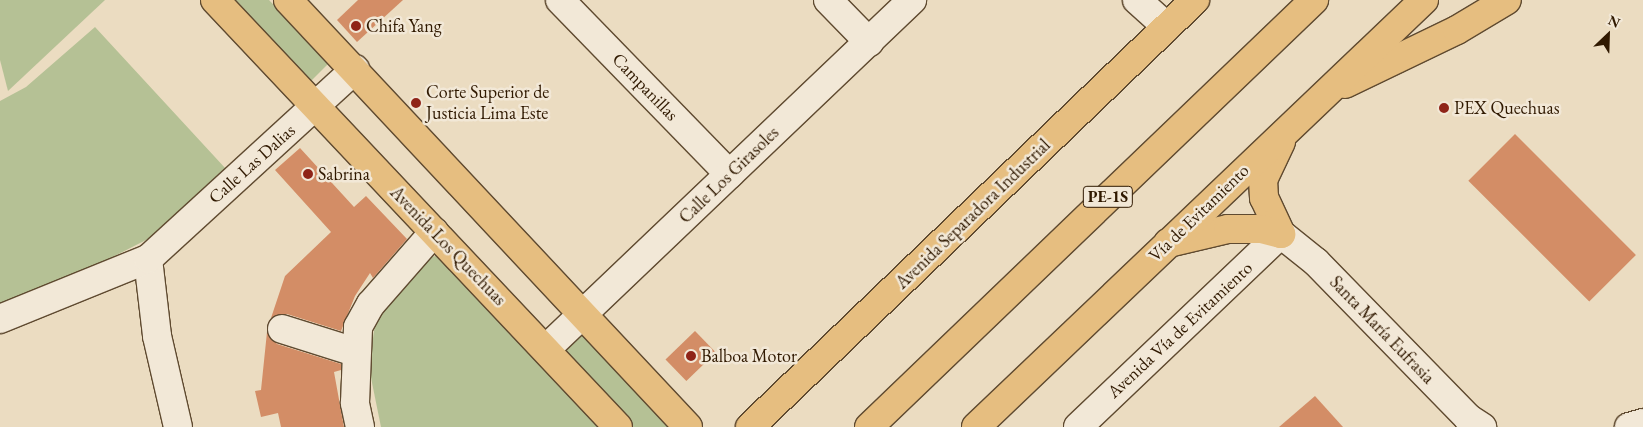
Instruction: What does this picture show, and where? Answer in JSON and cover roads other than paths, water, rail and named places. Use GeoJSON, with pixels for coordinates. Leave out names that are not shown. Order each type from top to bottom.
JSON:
{"type":"FeatureCollection","features":[{"type":"Feature","properties":{"kind":"main road","name":"Avenida Los Quechuas"},"geometry":{"type":"LineString","coordinates":[[215,0],[618,427]]}},
{"type":"Feature","properties":{"kind":"main road"},"geometry":{"type":"LineString","coordinates":[[288,0],[355,69],[688,427]]}},
{"type":"Feature","properties":{"kind":"main road","name":"Avenida Separadora Industrial"},"geometry":{"type":"LineString","coordinates":[[750,427],[1195,0]]}},
{"type":"Feature","properties":{"kind":"main road","name":"PE-1S"},"geometry":{"type":"LineString","coordinates":[[869,427],[1314,0]]}},
{"type":"Feature","properties":{"kind":"main road","name":"Vía de Evitamiento"},"geometry":{"type":"LineString","coordinates":[[976,427],[1289,126],[1424,0]]}},
{"type":"Feature","properties":{"kind":"main road"},"geometry":{"type":"LineString","coordinates":[[1324,94],[1457,30],[1507,0]]}},
{"type":"Feature","properties":{"kind":"main road"},"geometry":{"type":"LineString","coordinates":[[1281,234],[1264,198],[1263,180],[1289,126]]}},
{"type":"Feature","properties":{"kind":"main road"},"geometry":{"type":"LineString","coordinates":[[1167,244],[1228,229],[1261,229],[1281,234]]}},
{"type":"Feature","properties":{"kind":"street","name":"Campanillas"},"geometry":{"type":"LineString","coordinates":[[560,0],[729,174]]}},
{"type":"Feature","properties":{"kind":"street"},"geometry":{"type":"LineString","coordinates":[[828,0],[869,42]]}},
{"type":"Feature","properties":{"kind":"street","name":"Calle Los Girasoles"},"geometry":{"type":"LineString","coordinates":[[546,349],[912,0]]}},
{"type":"Feature","properties":{"kind":"street"},"geometry":{"type":"LineString","coordinates":[[1137,0],[1167,27]]}},
{"type":"Feature","properties":{"kind":"street","name":"Calle Las Dalias"},"geometry":{"type":"LineString","coordinates":[[0,319],[148,259],[315,108],[355,69]]}},
{"type":"Feature","properties":{"kind":"street"},"geometry":{"type":"LineString","coordinates":[[360,427],[355,403],[355,352],[358,327],[371,304],[434,232]]}},
{"type":"Feature","properties":{"kind":"street","name":"Avenida Vía de Evitamiento"},"geometry":{"type":"LineString","coordinates":[[1078,427],[1281,234]]}},
{"type":"Feature","properties":{"kind":"street","name":"Santa María Eufrasia"},"geometry":{"type":"LineString","coordinates":[[1281,234],[1316,262],[1468,418],[1482,427]]}},
{"type":"Feature","properties":{"kind":"street"},"geometry":{"type":"LineString","coordinates":[[148,259],[157,336],[178,427]]}},
{"type":"Feature","properties":{"kind":"street"},"geometry":{"type":"LineString","coordinates":[[282,329],[355,352]]}},
{"type":"Feature","properties":{"kind":"street"},"geometry":{"type":"LineString","coordinates":[[1629,427],[1643,423]]}},
{"type":"Feature","properties":{"kind":"place","name":"Chifa Yang"},"geometry":{"type":"Point","coordinates":[356,26]}},
{"type":"Feature","properties":{"kind":"place","name":"Corte Superior de Justicia Lima Este"},"geometry":{"type":"Point","coordinates":[416,103]}},
{"type":"Feature","properties":{"kind":"place","name":"PEX Quechuas"},"geometry":{"type":"Point","coordinates":[1444,108]}},
{"type":"Feature","properties":{"kind":"place","name":"Sabrina"},"geometry":{"type":"Point","coordinates":[308,174]}},
{"type":"Feature","properties":{"kind":"place","name":"Balboa Motor"},"geometry":{"type":"Point","coordinates":[691,356]}}]}
